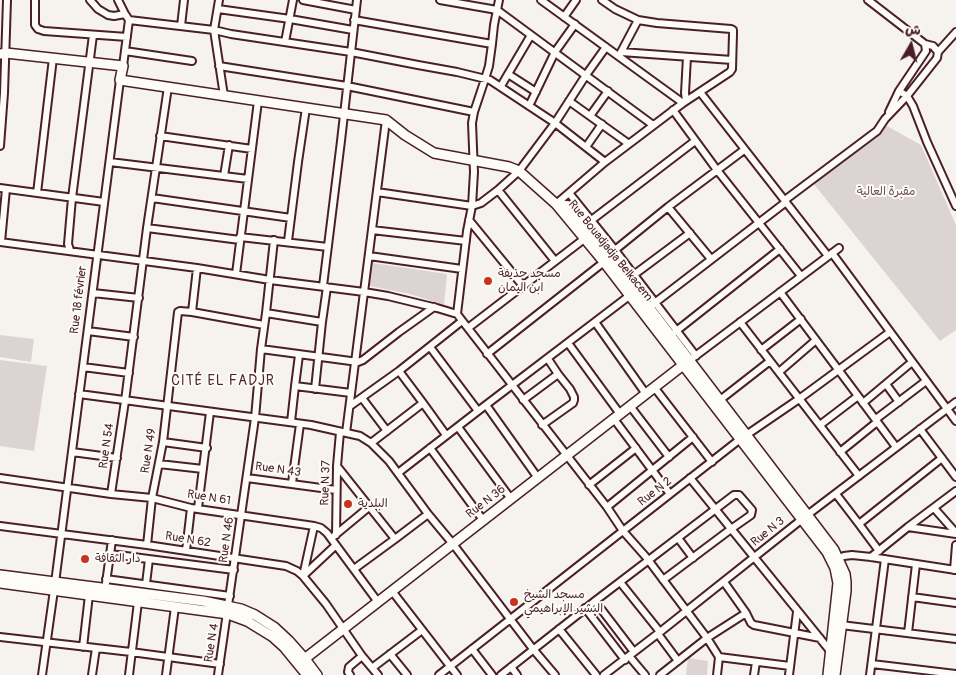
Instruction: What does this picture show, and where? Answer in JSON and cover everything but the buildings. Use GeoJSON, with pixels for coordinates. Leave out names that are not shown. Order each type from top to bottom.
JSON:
{"type":"FeatureCollection","features":[{"type":"Feature","properties":{"kind":"street"},"geometry":{"type":"LineString","coordinates":[[0,146],[7,0]]}},
{"type":"Feature","properties":{"kind":"street"},"geometry":{"type":"LineString","coordinates":[[35,0],[34,22],[38,28],[44,31],[127,36]]}},
{"type":"Feature","properties":{"kind":"street"},"geometry":{"type":"LineString","coordinates":[[90,0],[98,9],[108,15],[125,14]]}},
{"type":"Feature","properties":{"kind":"street"},"geometry":{"type":"LineString","coordinates":[[128,0],[119,3],[129,20],[214,30],[352,52],[486,79],[501,86],[555,123],[605,162]]}},
{"type":"Feature","properties":{"kind":"street"},"geometry":{"type":"LineString","coordinates":[[180,26],[184,0]]}},
{"type":"Feature","properties":{"kind":"street"},"geometry":{"type":"LineString","coordinates":[[219,0],[214,30],[224,96]]}},
{"type":"Feature","properties":{"kind":"street"},"geometry":{"type":"LineString","coordinates":[[285,42],[293,0]]}},
{"type":"Feature","properties":{"kind":"street"},"geometry":{"type":"LineString","coordinates":[[303,0],[356,10]]}},
{"type":"Feature","properties":{"kind":"street"},"geometry":{"type":"LineString","coordinates":[[315,389],[328,247],[357,0]]}},
{"type":"Feature","properties":{"kind":"street"},"geometry":{"type":"LineString","coordinates":[[440,0],[497,10],[653,125]]}},
{"type":"Feature","properties":{"kind":"street"},"geometry":{"type":"LineString","coordinates":[[456,314],[472,206],[474,161],[472,123],[486,79],[499,0]]}},
{"type":"Feature","properties":{"kind":"street"},"geometry":{"type":"LineString","coordinates":[[541,0],[606,47],[620,54],[685,102]]}},
{"type":"Feature","properties":{"kind":"street"},"geometry":{"type":"LineString","coordinates":[[564,16],[576,0]]}},
{"type":"Feature","properties":{"kind":"street"},"geometry":{"type":"LineString","coordinates":[[556,204],[605,162],[673,110],[730,72],[732,68],[733,30],[638,20],[615,9],[602,0]]}},
{"type":"Feature","properties":{"kind":"street"},"geometry":{"type":"LineString","coordinates":[[868,0],[925,44],[933,46],[938,52]]}},
{"type":"Feature","properties":{"kind":"street"},"geometry":{"type":"LineString","coordinates":[[218,8],[353,30]]}},
{"type":"Feature","properties":{"kind":"street","name":"Rue 18 février"},"geometry":{"type":"LineString","coordinates":[[42,675],[129,20]]}},
{"type":"Feature","properties":{"kind":"street"},"geometry":{"type":"LineString","coordinates":[[354,20],[492,44]]}},
{"type":"Feature","properties":{"kind":"street"},"geometry":{"type":"LineString","coordinates":[[620,54],[638,20]]}},
{"type":"Feature","properties":{"kind":"street"},"geometry":{"type":"LineString","coordinates":[[529,106],[555,52],[575,24]]}},
{"type":"Feature","properties":{"kind":"street"},"geometry":{"type":"LineString","coordinates":[[690,233],[630,277],[652,305],[696,273],[711,259],[876,131],[937,58],[938,52],[956,32]]}},
{"type":"Feature","properties":{"kind":"street"},"geometry":{"type":"LineString","coordinates":[[70,250],[68,244],[72,198],[93,35]]}},
{"type":"Feature","properties":{"kind":"street"},"geometry":{"type":"LineString","coordinates":[[501,86],[531,35]]}},
{"type":"Feature","properties":{"kind":"street"},"geometry":{"type":"LineString","coordinates":[[885,119],[900,91],[926,51],[925,44]]}},
{"type":"Feature","properties":{"kind":"street"},"geometry":{"type":"LineString","coordinates":[[377,192],[472,206],[481,203],[519,171],[555,123],[606,47]]}},
{"type":"Feature","properties":{"kind":"street"},"geometry":{"type":"LineString","coordinates":[[124,51],[192,61]]}},
{"type":"Feature","properties":{"kind":"street"},"geometry":{"type":"LineString","coordinates":[[3,54],[122,66]]}},
{"type":"Feature","properties":{"kind":"street"},"geometry":{"type":"LineString","coordinates":[[620,54],[732,60]]}},
{"type":"Feature","properties":{"kind":"street"},"geometry":{"type":"LineString","coordinates":[[685,102],[687,57]]}},
{"type":"Feature","properties":{"kind":"street"},"geometry":{"type":"LineString","coordinates":[[37,194],[53,58]]}},
{"type":"Feature","properties":{"kind":"street"},"geometry":{"type":"LineString","coordinates":[[219,66],[347,86],[474,112]]}},
{"type":"Feature","properties":{"kind":"street"},"geometry":{"type":"LineString","coordinates":[[508,74],[536,92]]}},
{"type":"Feature","properties":{"kind":"street"},"geometry":{"type":"LineString","coordinates":[[120,80],[386,120],[434,153],[509,167],[519,171]]}},
{"type":"Feature","properties":{"kind":"street","name":"Rue N 54"},"geometry":{"type":"LineString","coordinates":[[111,494],[168,87]]}},
{"type":"Feature","properties":{"kind":"street"},"geometry":{"type":"LineString","coordinates":[[590,116],[608,91]]}},
{"type":"Feature","properties":{"kind":"street"},"geometry":{"type":"LineString","coordinates":[[900,91],[913,106],[956,206]]}},
{"type":"Feature","properties":{"kind":"street"},"geometry":{"type":"LineString","coordinates":[[700,92],[744,150],[830,254],[956,421]]}},
{"type":"Feature","properties":{"kind":"street"},"geometry":{"type":"LineString","coordinates":[[236,274],[258,101]]}},
{"type":"Feature","properties":{"kind":"street"},"geometry":{"type":"LineString","coordinates":[[569,101],[629,144]]}},
{"type":"Feature","properties":{"kind":"street"},"geometry":{"type":"LineString","coordinates":[[288,241],[306,108]]}},
{"type":"Feature","properties":{"kind":"street"},"geometry":{"type":"LineString","coordinates":[[673,110],[717,170],[801,276]]}},
{"type":"Feature","properties":{"kind":"street","name":"Rue N 37"},"geometry":{"type":"LineString","coordinates":[[333,537],[337,466],[350,406],[354,362],[386,120]]}},
{"type":"Feature","properties":{"kind":"street"},"geometry":{"type":"LineString","coordinates":[[586,147],[602,124]]}},
{"type":"Feature","properties":{"kind":"street"},"geometry":{"type":"LineString","coordinates":[[160,136],[252,149]]}},
{"type":"Feature","properties":{"kind":"street"},"geometry":{"type":"LineString","coordinates":[[585,225],[695,141]]}},
{"type":"Feature","properties":{"kind":"street"},"geometry":{"type":"LineString","coordinates":[[224,176],[228,146]]}},
{"type":"Feature","properties":{"kind":"street"},"geometry":{"type":"LineString","coordinates":[[488,354],[668,207],[744,150]]}},
{"type":"Feature","properties":{"kind":"street"},"geometry":{"type":"LineString","coordinates":[[110,162],[248,179]]}},
{"type":"Feature","properties":{"kind":"street","name":"Rue Bouadjadja Belkacem"},"geometry":{"type":"LineString","coordinates":[[519,171],[556,204],[585,225],[588,236],[630,277],[633,293],[652,305],[743,437],[805,517],[821,544],[835,559],[845,574],[846,582],[835,675]]}},
{"type":"Feature","properties":{"kind":"street"},"geometry":{"type":"LineString","coordinates":[[104,202],[3,188],[1,242],[364,292],[388,296],[456,314],[708,638],[719,657],[717,675]]}},
{"type":"Feature","properties":{"kind":"street"},"geometry":{"type":"LineString","coordinates":[[498,190],[555,261]]}},
{"type":"Feature","properties":{"kind":"street"},"geometry":{"type":"LineString","coordinates":[[569,193],[585,225],[609,256]]}},
{"type":"Feature","properties":{"kind":"street"},"geometry":{"type":"LineString","coordinates":[[152,198],[291,218]]}},
{"type":"Feature","properties":{"kind":"street"},"geometry":{"type":"LineString","coordinates":[[668,207],[711,259]]}},
{"type":"Feature","properties":{"kind":"street"},"geometry":{"type":"LineString","coordinates":[[469,220],[523,286]]}},
{"type":"Feature","properties":{"kind":"street"},"geometry":{"type":"LineString","coordinates":[[148,228],[288,241],[328,247]]}},
{"type":"Feature","properties":{"kind":"street"},"geometry":{"type":"LineString","coordinates":[[372,230],[466,240]]}},
{"type":"Feature","properties":{"kind":"street"},"geometry":{"type":"LineString","coordinates":[[468,328],[588,236]]}},
{"type":"Feature","properties":{"kind":"street","name":"Rue N 46"},"geometry":{"type":"LineString","coordinates":[[229,605],[255,418],[274,240]]}},
{"type":"Feature","properties":{"kind":"street"},"geometry":{"type":"LineString","coordinates":[[689,361],[839,248]]}},
{"type":"Feature","properties":{"kind":"street"},"geometry":{"type":"LineString","coordinates":[[673,333],[780,249]]}},
{"type":"Feature","properties":{"kind":"street"},"geometry":{"type":"LineString","coordinates":[[369,256],[462,269]]}},
{"type":"Feature","properties":{"kind":"street","name":"Rue Bouadjadja Belkacem"},"geometry":{"type":"LineString","coordinates":[[609,256],[633,293],[720,400],[743,437]]}},
{"type":"Feature","properties":{"kind":"street"},"geometry":{"type":"LineString","coordinates":[[197,268],[192,312],[264,325]]}},
{"type":"Feature","properties":{"kind":"street"},"geometry":{"type":"LineString","coordinates":[[780,292],[896,448]]}},
{"type":"Feature","properties":{"kind":"street"},"geometry":{"type":"LineString","coordinates":[[93,293],[139,298]]}},
{"type":"Feature","properties":{"kind":"street"},"geometry":{"type":"LineString","coordinates":[[398,474],[633,293]]}},
{"type":"Feature","properties":{"kind":"street"},"geometry":{"type":"LineString","coordinates":[[261,349],[354,362],[363,360],[434,307]]}},
{"type":"Feature","properties":{"kind":"street","name":"Rue N 49"},"geometry":{"type":"LineString","coordinates":[[147,545],[152,498],[163,442],[177,314],[180,311],[192,312]]}},
{"type":"Feature","properties":{"kind":"street"},"geometry":{"type":"LineString","coordinates":[[266,313],[322,322]]}},
{"type":"Feature","properties":{"kind":"street"},"geometry":{"type":"LineString","coordinates":[[762,350],[801,319]]}},
{"type":"Feature","properties":{"kind":"street"},"geometry":{"type":"LineString","coordinates":[[350,406],[399,371],[462,321]]}},
{"type":"Feature","properties":{"kind":"street"},"geometry":{"type":"LineString","coordinates":[[595,322],[646,394]]}},
{"type":"Feature","properties":{"kind":"street"},"geometry":{"type":"LineString","coordinates":[[740,322],[859,476]]}},
{"type":"Feature","properties":{"kind":"street"},"geometry":{"type":"LineString","coordinates":[[88,331],[134,337]]}},
{"type":"Feature","properties":{"kind":"street","name":"Rue N 2"},"geometry":{"type":"LineString","coordinates":[[438,675],[743,437],[799,399],[890,332]]}},
{"type":"Feature","properties":{"kind":"street"},"geometry":{"type":"LineString","coordinates":[[779,372],[816,340]]}},
{"type":"Feature","properties":{"kind":"street"},"geometry":{"type":"LineString","coordinates":[[568,343],[636,448],[670,494]]}},
{"type":"Feature","properties":{"kind":"street"},"geometry":{"type":"LineString","coordinates":[[430,347],[478,411]]}},
{"type":"Feature","properties":{"kind":"street"},"geometry":{"type":"LineString","coordinates":[[291,422],[299,355]]}},
{"type":"Feature","properties":{"kind":"street"},"geometry":{"type":"LineString","coordinates":[[542,425],[573,403],[574,400],[570,389],[548,359]]}},
{"type":"Feature","properties":{"kind":"street","name":"Rue N 36"},"geometry":{"type":"LineString","coordinates":[[302,661],[689,361]]}},
{"type":"Feature","properties":{"kind":"street"},"geometry":{"type":"LineString","coordinates":[[720,400],[770,361]]}},
{"type":"Feature","properties":{"kind":"street"},"geometry":{"type":"LineString","coordinates":[[864,403],[912,362]]}},
{"type":"Feature","properties":{"kind":"street"},"geometry":{"type":"LineString","coordinates":[[83,367],[129,373]]}},
{"type":"Feature","properties":{"kind":"street"},"geometry":{"type":"LineString","coordinates":[[399,371],[446,436]]}},
{"type":"Feature","properties":{"kind":"street"},"geometry":{"type":"LineString","coordinates":[[522,400],[558,374]]}},
{"type":"Feature","properties":{"kind":"street"},"geometry":{"type":"LineString","coordinates":[[840,452],[926,381]]}},
{"type":"Feature","properties":{"kind":"street"},"geometry":{"type":"LineString","coordinates":[[886,384],[899,402]]}},
{"type":"Feature","properties":{"kind":"street"},"geometry":{"type":"LineString","coordinates":[[295,386],[351,393]]}},
{"type":"Feature","properties":{"kind":"street"},"geometry":{"type":"LineString","coordinates":[[654,387],[712,462]]}},
{"type":"Feature","properties":{"kind":"street"},"geometry":{"type":"LineString","coordinates":[[79,394],[291,422],[360,436],[371,443],[389,461],[554,675]]}},
{"type":"Feature","properties":{"kind":"street"},"geometry":{"type":"LineString","coordinates":[[820,425],[858,396]]}},
{"type":"Feature","properties":{"kind":"street"},"geometry":{"type":"LineString","coordinates":[[362,398],[387,431]]}},
{"type":"Feature","properties":{"kind":"street","name":"Rue N 3"},"geometry":{"type":"LineString","coordinates":[[604,675],[805,517],[956,402]]}},
{"type":"Feature","properties":{"kind":"street"},"geometry":{"type":"LineString","coordinates":[[371,443],[423,403]]}},
{"type":"Feature","properties":{"kind":"street"},"geometry":{"type":"LineString","coordinates":[[486,405],[538,478]]}},
{"type":"Feature","properties":{"kind":"street"},"geometry":{"type":"LineString","coordinates":[[630,406],[668,457]]}},
{"type":"Feature","properties":{"kind":"street"},"geometry":{"type":"LineString","coordinates":[[186,551],[207,448],[210,412]]}},
{"type":"Feature","properties":{"kind":"street"},"geometry":{"type":"LineString","coordinates":[[292,483],[300,424]]}},
{"type":"Feature","properties":{"kind":"street"},"geometry":{"type":"LineString","coordinates":[[458,427],[511,499]]}},
{"type":"Feature","properties":{"kind":"street"},"geometry":{"type":"LineString","coordinates":[[920,429],[956,476]]}},
{"type":"Feature","properties":{"kind":"street"},"geometry":{"type":"LineString","coordinates":[[607,507],[693,437]]}},
{"type":"Feature","properties":{"kind":"street"},"geometry":{"type":"LineString","coordinates":[[163,442],[207,448]]}},
{"type":"Feature","properties":{"kind":"street"},"geometry":{"type":"LineString","coordinates":[[430,448],[483,520]]}},
{"type":"Feature","properties":{"kind":"street"},"geometry":{"type":"LineString","coordinates":[[589,485],[636,448]]}},
{"type":"Feature","properties":{"kind":"street"},"geometry":{"type":"LineString","coordinates":[[72,452],[117,458]]}},
{"type":"Feature","properties":{"kind":"street"},"geometry":{"type":"LineString","coordinates":[[859,524],[942,458]]}},
{"type":"Feature","properties":{"kind":"street"},"geometry":{"type":"LineString","coordinates":[[159,464],[203,469]]}},
{"type":"Feature","properties":{"kind":"street"},"geometry":{"type":"LineString","coordinates":[[337,466],[395,539]]}},
{"type":"Feature","properties":{"kind":"street","name":"Rue N 61"},"geometry":{"type":"LineString","coordinates":[[0,478],[152,498],[194,508],[242,514],[321,528],[333,537],[336,545],[378,602]]}},
{"type":"Feature","properties":{"kind":"street","name":"Rue N 43"},"geometry":{"type":"LineString","coordinates":[[247,478],[336,490]]}},
{"type":"Feature","properties":{"kind":"street"},"geometry":{"type":"LineString","coordinates":[[690,478],[830,652]]}},
{"type":"Feature","properties":{"kind":"street"},"geometry":{"type":"LineString","coordinates":[[871,556],[956,491]]}},
{"type":"Feature","properties":{"kind":"street"},"geometry":{"type":"LineString","coordinates":[[501,675],[715,509],[736,494],[739,495],[752,510],[751,515],[663,580]]}},
{"type":"Feature","properties":{"kind":"street"},"geometry":{"type":"LineString","coordinates":[[836,494],[879,551]]}},
{"type":"Feature","properties":{"kind":"street"},"geometry":{"type":"LineString","coordinates":[[333,537],[369,507]]}},
{"type":"Feature","properties":{"kind":"street"},"geometry":{"type":"LineString","coordinates":[[934,508],[956,533]]}},
{"type":"Feature","properties":{"kind":"street"},"geometry":{"type":"LineString","coordinates":[[354,569],[428,514]]}},
{"type":"Feature","properties":{"kind":"street","name":"Rue N 62"},"geometry":{"type":"LineString","coordinates":[[0,526],[112,540],[286,566],[303,576],[378,675]]}},
{"type":"Feature","properties":{"kind":"street"},"geometry":{"type":"LineString","coordinates":[[303,576],[314,526]]}},
{"type":"Feature","properties":{"kind":"street"},"geometry":{"type":"LineString","coordinates":[[908,527],[956,533]]}},
{"type":"Feature","properties":{"kind":"street"},"geometry":{"type":"LineString","coordinates":[[678,538],[693,558]]}},
{"type":"Feature","properties":{"kind":"street"},"geometry":{"type":"LineString","coordinates":[[105,589],[112,540]]}},
{"type":"Feature","properties":{"kind":"street"},"geometry":{"type":"LineString","coordinates":[[303,576],[336,545]]}},
{"type":"Feature","properties":{"kind":"street"},"geometry":{"type":"LineString","coordinates":[[835,559],[852,555],[871,556],[955,570],[956,545]]}},
{"type":"Feature","properties":{"kind":"street"},"geometry":{"type":"LineString","coordinates":[[110,554],[234,570]]}},
{"type":"Feature","properties":{"kind":"street"},"geometry":{"type":"LineString","coordinates":[[146,584],[149,559]]}},
{"type":"Feature","properties":{"kind":"street","name":"Rue Bouadjadja Belkacem"},"geometry":{"type":"LineString","coordinates":[[828,675],[838,591],[835,559]]}},
{"type":"Feature","properties":{"kind":"street"},"geometry":{"type":"LineString","coordinates":[[870,675],[885,559]]}},
{"type":"Feature","properties":{"kind":"street"},"geometry":{"type":"LineString","coordinates":[[908,633],[916,564]]}},
{"type":"Feature","properties":{"kind":"street"},"geometry":{"type":"LineString","coordinates":[[0,575],[89,595],[138,602],[175,606],[229,605]]}},
{"type":"Feature","properties":{"kind":"street"},"geometry":{"type":"LineString","coordinates":[[106,579],[146,584],[229,605],[247,621],[272,637],[317,675]]}},
{"type":"Feature","properties":{"kind":"street"},"geometry":{"type":"LineString","coordinates":[[620,582],[678,661]]}},
{"type":"Feature","properties":{"kind":"street"},"geometry":{"type":"LineString","coordinates":[[724,582],[754,625],[820,638]]}},
{"type":"Feature","properties":{"kind":"street"},"geometry":{"type":"LineString","coordinates":[[0,583],[105,589],[229,605]]}},
{"type":"Feature","properties":{"kind":"street"},"geometry":{"type":"LineString","coordinates":[[392,591],[457,675]]}},
{"type":"Feature","properties":{"kind":"street"},"geometry":{"type":"LineString","coordinates":[[83,647],[89,595]]}},
{"type":"Feature","properties":{"kind":"street"},"geometry":{"type":"LineString","coordinates":[[912,597],[956,603]]}},
{"type":"Feature","properties":{"kind":"street"},"geometry":{"type":"LineString","coordinates":[[595,601],[629,656]]}},
{"type":"Feature","properties":{"kind":"street"},"geometry":{"type":"LineString","coordinates":[[129,675],[138,602]]}},
{"type":"Feature","properties":{"kind":"street","name":"Rue N 4"},"geometry":{"type":"LineString","coordinates":[[218,675],[229,605]]}},
{"type":"Feature","properties":{"kind":"street"},"geometry":{"type":"LineString","coordinates":[[166,675],[175,606]]}},
{"type":"Feature","properties":{"kind":"street"},"geometry":{"type":"LineString","coordinates":[[585,608],[645,675]]}},
{"type":"Feature","properties":{"kind":"street"},"geometry":{"type":"LineString","coordinates":[[789,675],[798,612]]}},
{"type":"Feature","properties":{"kind":"street"},"geometry":{"type":"LineString","coordinates":[[660,675],[708,638],[746,613]]}},
{"type":"Feature","properties":{"kind":"street"},"geometry":{"type":"LineString","coordinates":[[841,625],[956,639]]}},
{"type":"Feature","properties":{"kind":"street"},"geometry":{"type":"LineString","coordinates":[[559,629],[596,675]]}},
{"type":"Feature","properties":{"kind":"street"},"geometry":{"type":"LineString","coordinates":[[372,668],[422,630]]}},
{"type":"Feature","properties":{"kind":"street"},"geometry":{"type":"LineString","coordinates":[[0,637],[169,656],[220,664]]}},
{"type":"Feature","properties":{"kind":"street"},"geometry":{"type":"LineString","coordinates":[[92,675],[96,648]]}},
{"type":"Feature","properties":{"kind":"street"},"geometry":{"type":"LineString","coordinates":[[472,649],[492,675]]}},
{"type":"Feature","properties":{"kind":"street"},"geometry":{"type":"LineString","coordinates":[[390,654],[407,675]]}},
{"type":"Feature","properties":{"kind":"street"},"geometry":{"type":"LineString","coordinates":[[350,675],[348,672],[349,667],[362,656]]}},
{"type":"Feature","properties":{"kind":"street"},"geometry":{"type":"LineString","coordinates":[[719,657],[790,666]]}},
{"type":"Feature","properties":{"kind":"street"},"geometry":{"type":"LineString","coordinates":[[302,661],[307,675]]}},
{"type":"Feature","properties":{"kind":"street"},"geometry":{"type":"LineString","coordinates":[[754,675],[756,662]]}},
{"type":"Feature","properties":{"kind":"street"},"geometry":{"type":"LineString","coordinates":[[872,664],[918,672],[956,674]]}},
{"type":"Feature","properties":{"kind":"street"},"geometry":{"type":"LineString","coordinates":[[511,667],[517,675]]}},
{"type":"Feature","properties":{"kind":"green space","name":"مقبرة العالية"},"geometry":{"type":"Polygon","coordinates":[[[887,126],[921,145],[956,225],[956,330],[940,341],[813,183],[887,126]]]}},
{"type":"Feature","properties":{"kind":"green space"},"geometry":{"type":"Polygon","coordinates":[[[373,263],[447,274],[444,305],[410,294],[370,286],[373,263]]]}},
{"type":"Feature","properties":{"kind":"green space"},"geometry":{"type":"Polygon","coordinates":[[[0,335],[34,339],[31,362],[0,357],[0,335]]]}},
{"type":"Feature","properties":{"kind":"green space"},"geometry":{"type":"Polygon","coordinates":[[[0,360],[47,366],[34,451],[0,446],[0,360]]]}},
{"type":"Feature","properties":{"kind":"green space"},"geometry":{"type":"Polygon","coordinates":[[[688,658],[708,661],[707,675],[686,675],[688,658]]]}},
{"type":"Feature","properties":{"kind":"place","name":"مسجد حذيفة ابن اليمان"},"geometry":{"type":"Point","coordinates":[488,281]}},
{"type":"Feature","properties":{"kind":"place","name":"البلدية"},"geometry":{"type":"Point","coordinates":[348,504]}},
{"type":"Feature","properties":{"kind":"place","name":"دار الثقافة"},"geometry":{"type":"Point","coordinates":[85,559]}},
{"type":"Feature","properties":{"kind":"place","name":"مسجد الشيخ البشير الإبراهيمي"},"geometry":{"type":"Point","coordinates":[514,602]}},
{"type":"Feature","properties":{"kind":"district","name":"CITÉ EL FADJR"},"geometry":{"type":"Point","coordinates":[223,381]}}]}
